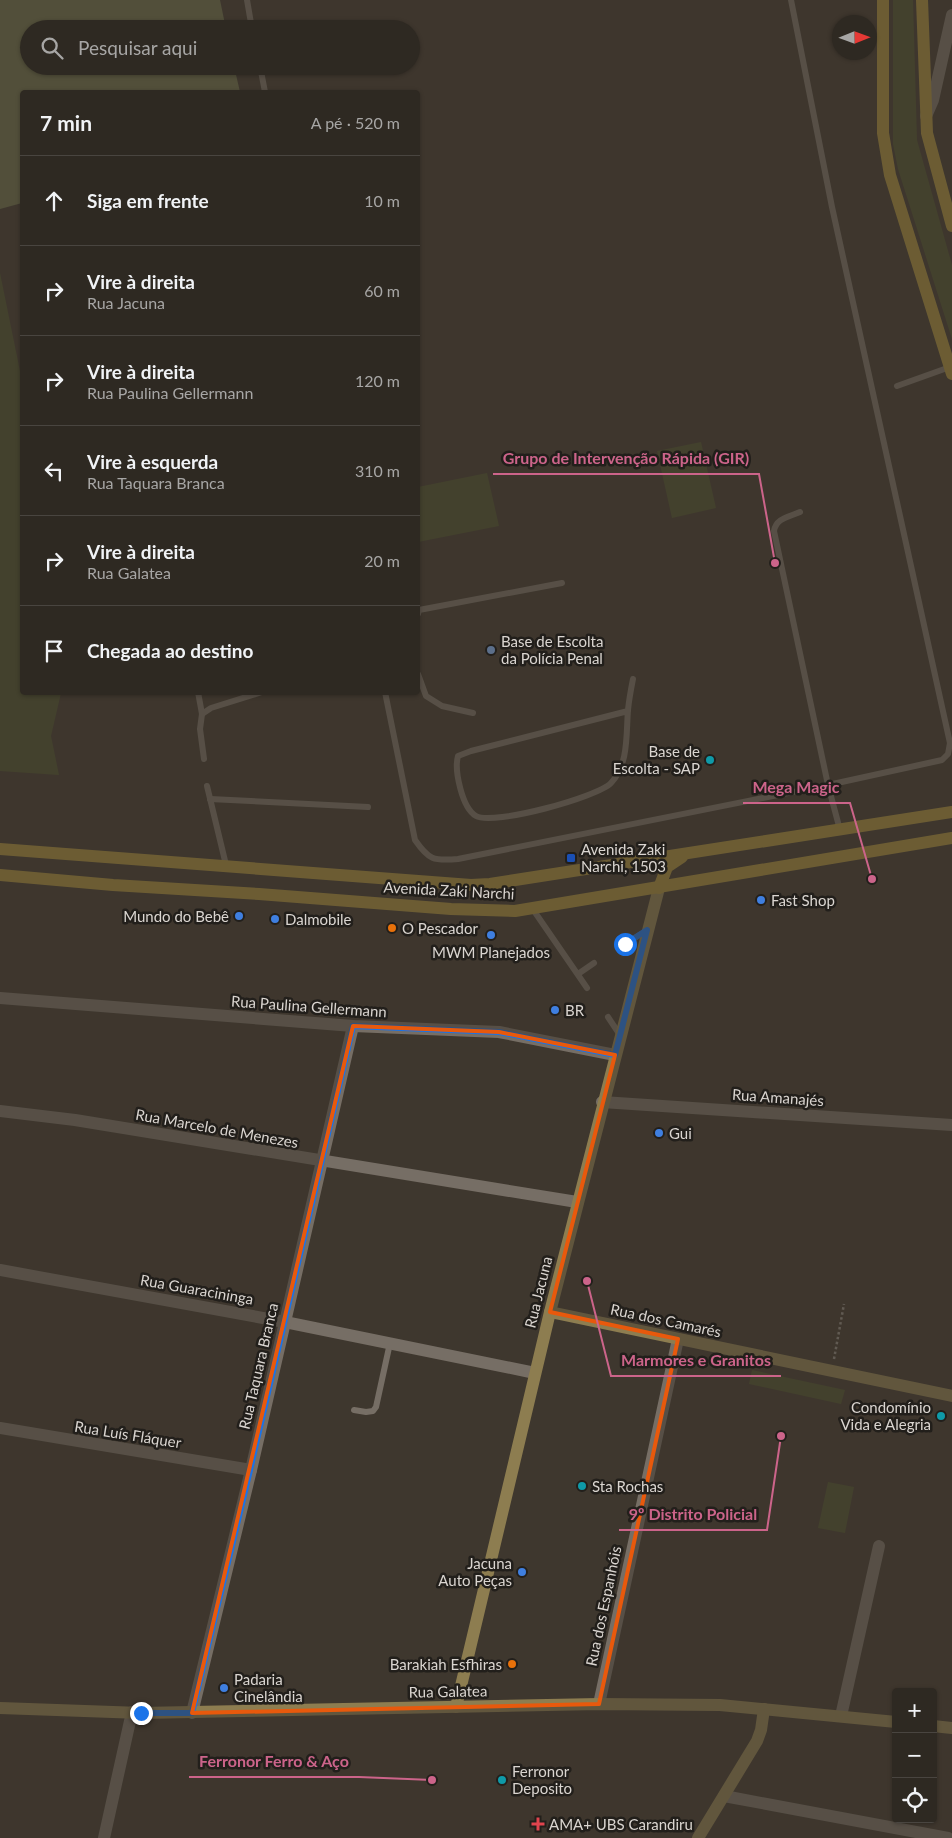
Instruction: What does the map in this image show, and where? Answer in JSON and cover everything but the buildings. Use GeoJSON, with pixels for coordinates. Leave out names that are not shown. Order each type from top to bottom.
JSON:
{"type":"FeatureCollection","features":[{"type":"Feature","properties":{"kind":"main road"},"geometry":{"type":"LineString","coordinates":[[883,0],[883,133],[890,175],[951,369]]}},
{"type":"Feature","properties":{"kind":"main road"},"geometry":{"type":"LineString","coordinates":[[922,0],[925,118],[927,133],[952,226]]}},
{"type":"Feature","properties":{"kind":"main road","name":"Avenida Zaki Narchi"},"geometry":{"type":"LineString","coordinates":[[0,849],[471,885],[490,884],[952,812]]}},
{"type":"Feature","properties":{"kind":"main road","name":"Avenida Zaki Narchi"},"geometry":{"type":"LineString","coordinates":[[0,875],[451,909],[515,911],[952,838]]}},
{"type":"Feature","properties":{"kind":"main road"},"geometry":{"type":"LineString","coordinates":[[658,888],[667,867],[686,854]]}},
{"type":"Feature","properties":{"kind":"main road","name":"Rua Jacuna"},"geometry":{"type":"LineString","coordinates":[[456,1707],[550,1312],[658,888]]}},
{"type":"Feature","properties":{"kind":"main road","name":"Rua dos Camarés"},"geometry":{"type":"LineString","coordinates":[[550,1312],[952,1396]]}},
{"type":"Feature","properties":{"kind":"main road","name":"Rua Galatea"},"geometry":{"type":"LineString","coordinates":[[0,1708],[192,1713],[599,1704],[720,1705],[892,1722]]}},
{"type":"Feature","properties":{"kind":"main road"},"geometry":{"type":"LineString","coordinates":[[698,1838],[757,1741],[761,1730],[764,1709]]}},
{"type":"Feature","properties":{"kind":"main road"},"geometry":{"type":"LineString","coordinates":[[937,1726],[952,1728]]}},
{"type":"Feature","properties":{"kind":"street"},"geometry":{"type":"LineString","coordinates":[[925,118],[933,100],[952,15]]}},
{"type":"Feature","properties":{"kind":"street","name":"Rua Paulina Gellermann"},"geometry":{"type":"LineString","coordinates":[[0,998],[353,1026],[499,1032],[615,1055]]}},
{"type":"Feature","properties":{"kind":"street","name":"Rua Taquara Branca"},"geometry":{"type":"LineString","coordinates":[[192,1713],[353,1026]]}},
{"type":"Feature","properties":{"kind":"street","name":"Rua Amanajés"},"geometry":{"type":"LineString","coordinates":[[602,1102],[952,1125]]}},
{"type":"Feature","properties":{"kind":"street","name":"Rua Marcelo de Menezes"},"geometry":{"type":"LineString","coordinates":[[0,1111],[74,1120],[321,1162],[578,1202]]}},
{"type":"Feature","properties":{"kind":"street","name":"Rua Guaracininga"},"geometry":{"type":"LineString","coordinates":[[0,1270],[284,1322],[535,1374]]}},
{"type":"Feature","properties":{"kind":"street","name":"Rua dos Espanhóis"},"geometry":{"type":"LineString","coordinates":[[599,1704],[678,1339]]}},
{"type":"Feature","properties":{"kind":"street","name":"Rua Luís Fláquer"},"geometry":{"type":"LineString","coordinates":[[0,1428],[250,1470]]}},
{"type":"Feature","properties":{"kind":"street"},"geometry":{"type":"LineString","coordinates":[[841,1716],[879,1546]]}},
{"type":"Feature","properties":{"kind":"street"},"geometry":{"type":"LineString","coordinates":[[104,1838],[132,1712]]}},
{"type":"Feature","properties":{"kind":"street"},"geometry":{"type":"LineString","coordinates":[[724,1796],[948,1838]]}},
{"type":"Feature","properties":{"kind":"lane"},"geometry":{"type":"LineString","coordinates":[[247,0],[250,20]]}},
{"type":"Feature","properties":{"kind":"lane"},"geometry":{"type":"LineString","coordinates":[[386,695],[415,840],[427,856],[442,860],[468,857],[828,786],[942,760],[948,754],[950,743],[832,207],[791,0]]}},
{"type":"Feature","properties":{"kind":"lane"},"geometry":{"type":"LineString","coordinates":[[262,75],[265,90]]}},
{"type":"Feature","properties":{"kind":"lane"},"geometry":{"type":"LineString","coordinates":[[896,386],[951,369]]}},
{"type":"Feature","properties":{"kind":"lane"},"geometry":{"type":"LineString","coordinates":[[800,512],[778,521],[774,531],[828,786],[840,830]]}},
{"type":"Feature","properties":{"kind":"lane"},"geometry":{"type":"LineString","coordinates":[[420,610],[562,583]]}},
{"type":"Feature","properties":{"kind":"lane"},"geometry":{"type":"LineString","coordinates":[[628,711],[471,751],[458,756],[455,765],[466,805],[476,816],[488,818],[529,813],[600,791],[611,783],[622,767],[628,735],[628,711],[633,679]]}},
{"type":"Feature","properties":{"kind":"lane"},"geometry":{"type":"LineString","coordinates":[[420,680],[426,696],[442,706],[473,713]]}},
{"type":"Feature","properties":{"kind":"lane"},"geometry":{"type":"LineString","coordinates":[[199,695],[202,714],[200,729],[204,759]]}},
{"type":"Feature","properties":{"kind":"lane"},"geometry":{"type":"LineString","coordinates":[[202,714],[211,708],[252,695]]}},
{"type":"Feature","properties":{"kind":"lane"},"geometry":{"type":"LineString","coordinates":[[207,786],[226,865]]}},
{"type":"Feature","properties":{"kind":"lane"},"geometry":{"type":"LineString","coordinates":[[210,799],[368,808]]}},
{"type":"Feature","properties":{"kind":"lane"},"geometry":{"type":"LineString","coordinates":[[532,908],[587,988]]}},
{"type":"Feature","properties":{"kind":"lane"},"geometry":{"type":"LineString","coordinates":[[625,944],[647,930]]}},
{"type":"Feature","properties":{"kind":"lane"},"geometry":{"type":"LineString","coordinates":[[578,974],[594,963]]}},
{"type":"Feature","properties":{"kind":"lane"},"geometry":{"type":"LineString","coordinates":[[608,1017],[620,1035]]}},
{"type":"Feature","properties":{"kind":"lane"},"geometry":{"type":"LineString","coordinates":[[354,1410],[366,1412],[373,1411],[376,1407],[390,1343]]}},
{"type":"Feature","properties":{"kind":"path"},"geometry":{"type":"LineString","coordinates":[[832,1371],[844,1304]]}},
{"type":"Feature","properties":{"kind":"highlighted area"},"geometry":{"type":"Polygon","coordinates":[[[353,1026],[499,1032],[615,1055],[550,1312],[678,1339],[599,1704],[192,1713],[353,1026]]]}},
{"type":"Feature","properties":{"kind":"green space"},"geometry":{"type":"Polygon","coordinates":[[[0,0],[220,0],[224,20],[20,20],[20,75],[236,75],[240,90],[20,90],[20,204],[0,209],[0,0]]]}},
{"type":"Feature","properties":{"kind":"green space"},"geometry":{"type":"Polygon","coordinates":[[[893,0],[913,0],[917,140],[952,265],[952,339],[898,169],[893,144],[893,0]]]}},
{"type":"Feature","properties":{"kind":"green space"},"geometry":{"type":"Polygon","coordinates":[[[0,273],[20,371],[20,695],[61,695],[51,736],[59,775],[0,771],[0,273]]]}},
{"type":"Feature","properties":{"kind":"green space"},"geometry":{"type":"Polygon","coordinates":[[[701,442],[716,508],[672,518],[657,451],[701,442]]]}},
{"type":"Feature","properties":{"kind":"green space"},"geometry":{"type":"Polygon","coordinates":[[[487,473],[499,526],[420,542],[420,487],[487,473]]]}},
{"type":"Feature","properties":{"kind":"green space"},"geometry":{"type":"Polygon","coordinates":[[[752,1370],[845,1390],[841,1404],[749,1384],[752,1370]]]}},
{"type":"Feature","properties":{"kind":"green space"},"geometry":{"type":"Polygon","coordinates":[[[828,1482],[854,1487],[845,1533],[818,1528],[828,1482]]]}},
{"type":"Feature","properties":{"kind":"place","name":"Grupo de Intervenção Rápida (GIR)"},"geometry":{"type":"Point","coordinates":[775,563]}},
{"type":"Feature","properties":{"kind":"place","name":"Base de Escolta da Polícia Penal"},"geometry":{"type":"Point","coordinates":[491,650]}},
{"type":"Feature","properties":{"kind":"place","name":"Base de Escolta - SAP"},"geometry":{"type":"Point","coordinates":[710,760]}},
{"type":"Feature","properties":{"kind":"place","name":"Avenida Zaki Narchi, 1503"},"geometry":{"type":"Point","coordinates":[571,858]}},
{"type":"Feature","properties":{"kind":"place","name":"Mega Magic"},"geometry":{"type":"Point","coordinates":[872,879]}},
{"type":"Feature","properties":{"kind":"place","name":"Fast Shop"},"geometry":{"type":"Point","coordinates":[761,900]}},
{"type":"Feature","properties":{"kind":"place","name":"Mundo do Bebê"},"geometry":{"type":"Point","coordinates":[239,916]}},
{"type":"Feature","properties":{"kind":"place","name":"Dalmobile"},"geometry":{"type":"Point","coordinates":[275,919]}},
{"type":"Feature","properties":{"kind":"place","name":"O Pescador"},"geometry":{"type":"Point","coordinates":[392,928]}},
{"type":"Feature","properties":{"kind":"place","name":"MWM Planejados"},"geometry":{"type":"Point","coordinates":[491,935]}},
{"type":"Feature","properties":{"kind":"place","name":"BR"},"geometry":{"type":"Point","coordinates":[555,1010]}},
{"type":"Feature","properties":{"kind":"place","name":"Gui"},"geometry":{"type":"Point","coordinates":[659,1133]}},
{"type":"Feature","properties":{"kind":"place","name":"Marmores e Granitos"},"geometry":{"type":"Point","coordinates":[587,1281]}},
{"type":"Feature","properties":{"kind":"place","name":"Condomínio Vida e Alegria"},"geometry":{"type":"Point","coordinates":[941,1416]}},
{"type":"Feature","properties":{"kind":"place","name":"9º Distrito Policial"},"geometry":{"type":"Point","coordinates":[781,1436]}},
{"type":"Feature","properties":{"kind":"place","name":"Sta Rochas"},"geometry":{"type":"Point","coordinates":[582,1486]}},
{"type":"Feature","properties":{"kind":"place","name":"Jacuna Auto Peças"},"geometry":{"type":"Point","coordinates":[522,1572]}},
{"type":"Feature","properties":{"kind":"place","name":"Barakiah Esfhiras"},"geometry":{"type":"Point","coordinates":[512,1664]}},
{"type":"Feature","properties":{"kind":"place","name":"Padaria Cinelândia"},"geometry":{"type":"Point","coordinates":[224,1688]}},
{"type":"Feature","properties":{"kind":"place","name":"Ferronor Ferro & Aço"},"geometry":{"type":"Point","coordinates":[432,1780]}},
{"type":"Feature","properties":{"kind":"place","name":"Ferronor Deposito"},"geometry":{"type":"Point","coordinates":[502,1780]}},
{"type":"Feature","properties":{"kind":"place","name":"AMA+ UBS Carandiru"},"geometry":{"type":"Point","coordinates":[538,1824]}},
{"type":"Feature","properties":{"kind":"route"},"geometry":{"type":"LineString","coordinates":[[141,1713],[192,1713],[353,1026],[499,1032],[615,1055],[647,930],[625,944]]}}]}
